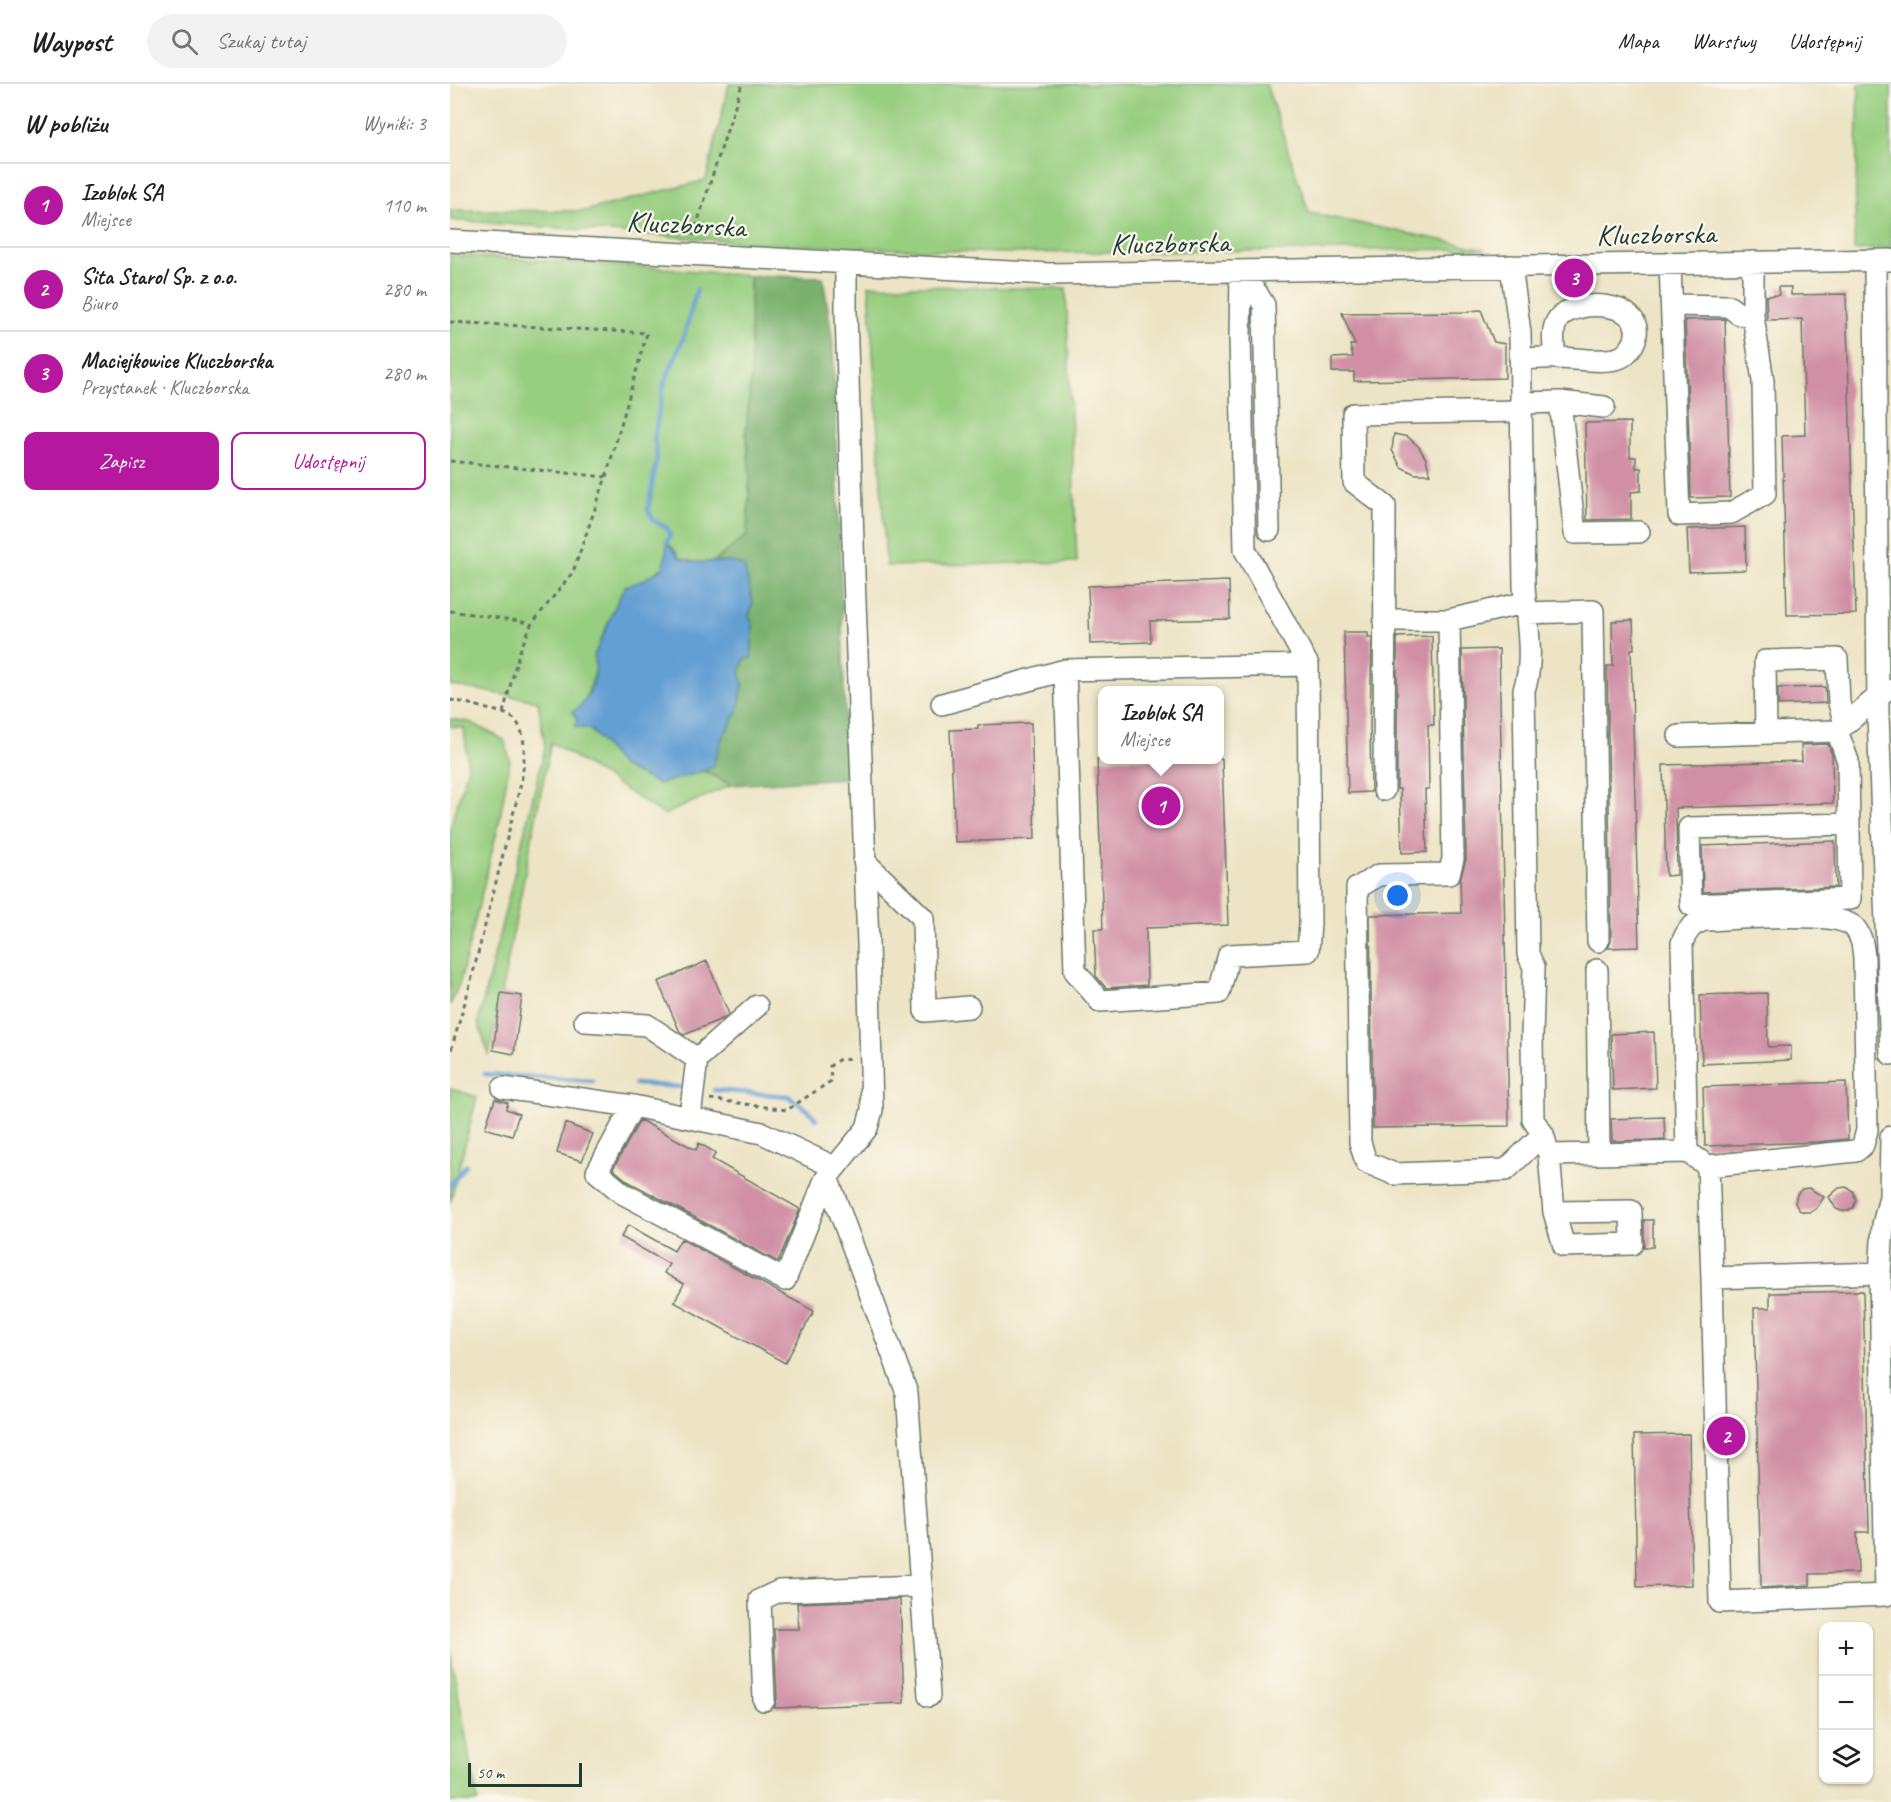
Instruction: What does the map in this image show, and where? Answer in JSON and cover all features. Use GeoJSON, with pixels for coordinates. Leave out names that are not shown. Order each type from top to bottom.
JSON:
{"type":"FeatureCollection","features":[{"type":"Feature","properties":{"kind":"street","name":"Kluczborska"},"geometry":{"type":"LineString","coordinates":[[450,241],[1048,274],[1241,277],[1511,266],[1883,260]]}},
{"type":"Feature","properties":{"kind":"street"},"geometry":{"type":"LineString","coordinates":[[1883,260],[1885,691],[1891,1054]]}},
{"type":"Feature","properties":{"kind":"street"},"geometry":{"type":"LineString","coordinates":[[1670,263],[1678,515],[1731,513],[1765,494],[1762,381],[1753,316],[1753,262]]}},
{"type":"Feature","properties":{"kind":"street"},"geometry":{"type":"LineString","coordinates":[[633,1106],[597,1172],[622,1192],[785,1280],[830,1172],[867,1128],[872,1110],[846,263]]}},
{"type":"Feature","properties":{"kind":"street"},"geometry":{"type":"LineString","coordinates":[[1511,266],[1520,333],[1528,677],[1524,690],[1528,954],[1533,967],[1533,1119],[1543,1134],[1549,1155],[1554,1212]]}},
{"type":"Feature","properties":{"kind":"street"},"geometry":{"type":"LineString","coordinates":[[1241,277],[1256,292],[1264,305],[1269,530]]}},
{"type":"Feature","properties":{"kind":"street"},"geometry":{"type":"LineString","coordinates":[[1065,670],[1076,971],[1100,1001],[1219,993],[1229,955],[1308,951],[1310,922],[1308,665],[1245,550],[1240,337],[1241,277]]}},
{"type":"Feature","properties":{"kind":"street"},"geometry":{"type":"LineString","coordinates":[[1672,305],[1728,306],[1739,314],[1753,316]]}},
{"type":"Feature","properties":{"kind":"street"},"geometry":{"type":"LineString","coordinates":[[1520,359],[1555,357]]}},
{"type":"Feature","properties":{"kind":"street"},"geometry":{"type":"LineString","coordinates":[[1560,402],[1575,533],[1639,532]]}},
{"type":"Feature","properties":{"kind":"street"},"geometry":{"type":"LineString","coordinates":[[1384,790],[1385,507],[1354,482],[1353,414],[1521,407],[1560,402],[1604,407]]}},
{"type":"Feature","properties":{"kind":"street"},"geometry":{"type":"LineString","coordinates":[[1385,620],[1449,620],[1515,605],[1526,609],[1593,611],[1598,941]]}},
{"type":"Feature","properties":{"kind":"street"},"geometry":{"type":"LineString","coordinates":[[1449,620],[1454,859],[1449,874],[1379,874],[1357,888],[1360,1142],[1366,1162],[1394,1174],[1506,1170],[1543,1134]]}},
{"type":"Feature","properties":{"kind":"street"},"geometry":{"type":"LineString","coordinates":[[1766,733],[1765,661],[1837,659],[1841,728],[1848,760],[1849,824],[1850,899],[1691,904],[1689,828],[1849,824]]}},
{"type":"Feature","properties":{"kind":"street"},"geometry":{"type":"LineString","coordinates":[[942,704],[1065,670],[1308,665]]}},
{"type":"Feature","properties":{"kind":"street"},"geometry":{"type":"LineString","coordinates":[[1679,736],[1841,728],[1885,691]]}},
{"type":"Feature","properties":{"kind":"street"},"geometry":{"type":"LineString","coordinates":[[864,861],[923,918],[925,1011],[969,1006]]}},
{"type":"Feature","properties":{"kind":"street"},"geometry":{"type":"LineString","coordinates":[[1549,1155],[1687,1152],[1708,1166],[1856,1151],[1863,1145],[1867,1130],[1864,958],[1862,939],[1853,926],[1833,919],[1804,916],[1705,920],[1695,923],[1687,931],[1682,943],[1687,1152]]}},
{"type":"Feature","properties":{"kind":"street"},"geometry":{"type":"LineString","coordinates":[[1597,969],[1599,1154]]}},
{"type":"Feature","properties":{"kind":"street"},"geometry":{"type":"LineString","coordinates":[[690,1117],[697,1059],[757,1006]]}},
{"type":"Feature","properties":{"kind":"street"},"geometry":{"type":"LineString","coordinates":[[585,1021],[647,1025],[697,1059]]}},
{"type":"Feature","properties":{"kind":"street"},"geometry":{"type":"LineString","coordinates":[[503,1088],[633,1106],[762,1133],[830,1172],[907,1394],[929,1696]]}},
{"type":"Feature","properties":{"kind":"street"},"geometry":{"type":"LineString","coordinates":[[1708,1166],[1720,1602],[1886,1594],[1880,1273],[1883,1225],[1890,1197],[1891,1137]]}},
{"type":"Feature","properties":{"kind":"street"},"geometry":{"type":"LineString","coordinates":[[1712,1278],[1880,1273]]}},
{"type":"Feature","properties":{"kind":"street"},"geometry":{"type":"LineString","coordinates":[[764,1700],[760,1600],[779,1591],[920,1586]]}},
{"type":"Feature","properties":{"kind":"path"},"geometry":{"type":"LineString","coordinates":[[693,232],[742,84]]}},
{"type":"Feature","properties":{"kind":"path"},"geometry":{"type":"LineString","coordinates":[[450,322],[647,333],[606,477],[573,572],[531,625],[519,653],[502,713]]}},
{"type":"Feature","properties":{"kind":"path"},"geometry":{"type":"LineString","coordinates":[[450,461],[606,477]]}},
{"type":"Feature","properties":{"kind":"path"},"geometry":{"type":"LineString","coordinates":[[450,611],[520,621],[531,625]]}},
{"type":"Feature","properties":{"kind":"path"},"geometry":{"type":"LineString","coordinates":[[450,700],[512,717],[519,727],[524,742],[521,783],[470,985],[450,1054]]}},
{"type":"Feature","properties":{"kind":"path"},"geometry":{"type":"LineString","coordinates":[[705,1098],[787,1110],[831,1081],[830,1066],[837,1060],[852,1059]]}},
{"type":"Feature","properties":{"kind":"green space"},"geometry":{"type":"Polygon","coordinates":[[[729,84],[1266,84],[1309,213],[1485,249],[997,253],[771,244],[450,220],[450,210],[584,211],[706,180],[729,84]]]}},
{"type":"Feature","properties":{"kind":"green space"},"geometry":{"type":"Polygon","coordinates":[[[1859,84],[1891,84],[1891,248],[1854,250],[1859,84]]]}},
{"type":"Feature","properties":{"kind":"green space"},"geometry":{"type":"Polygon","coordinates":[[[450,255],[664,268],[750,276],[751,374],[746,431],[750,476],[747,535],[712,563],[680,558],[673,548],[666,557],[664,567],[642,581],[625,587],[594,655],[597,667],[578,719],[581,727],[590,729],[621,766],[658,784],[704,771],[731,785],[664,815],[551,742],[489,1055],[478,1022],[545,748],[538,701],[450,685],[450,255]]]}},
{"type":"Feature","properties":{"kind":"green space"},"geometry":{"type":"Polygon","coordinates":[[[750,276],[823,277],[833,344],[847,778],[731,785],[704,771],[713,766],[721,738],[731,724],[743,685],[740,670],[745,659],[751,658],[753,625],[749,616],[753,602],[732,562],[712,563],[747,535],[750,476],[746,431],[751,374],[750,276]]]}},
{"type":"Feature","properties":{"kind":"green space"},"geometry":{"type":"Polygon","coordinates":[[[869,285],[1066,289],[1077,562],[886,566],[869,285]]]}},
{"type":"Feature","properties":{"kind":"green space"},"geometry":{"type":"Polygon","coordinates":[[[450,719],[470,722],[504,740],[510,760],[499,823],[460,982],[450,1005],[450,829],[468,767],[464,728],[450,726],[450,719]]]}},
{"type":"Feature","properties":{"kind":"green space"},"geometry":{"type":"Polygon","coordinates":[[[450,1088],[477,1097],[450,1203],[450,1088]]]}},
{"type":"Feature","properties":{"kind":"green space"},"geometry":{"type":"Polygon","coordinates":[[[450,1650],[478,1802],[450,1802],[450,1650]]]}},
{"type":"Feature","properties":{"kind":"water"},"geometry":{"type":"Polygon","coordinates":[[[667,542],[680,558],[694,562],[732,562],[744,566],[753,602],[749,616],[753,625],[751,658],[745,659],[740,670],[743,685],[738,711],[722,738],[713,766],[704,771],[658,784],[621,766],[590,729],[575,727],[577,719],[572,712],[584,702],[592,687],[595,671],[594,655],[625,586],[642,581],[664,567],[667,542]]]}},
{"type":"Feature","properties":{"kind":"building"},"geometry":{"type":"Polygon","coordinates":[[[1778,287],[1791,287],[1791,295],[1846,294],[1856,614],[1787,615],[1782,436],[1805,435],[1802,319],[1767,320],[1766,296],[1779,295],[1778,287]]]}},
{"type":"Feature","properties":{"kind":"building"},"geometry":{"type":"Polygon","coordinates":[[[1481,310],[1494,342],[1505,344],[1505,378],[1354,381],[1354,372],[1332,372],[1332,358],[1353,357],[1350,345],[1355,345],[1342,313],[1481,310]]]}},
{"type":"Feature","properties":{"kind":"building"},"geometry":{"type":"Polygon","coordinates":[[[1725,319],[1730,497],[1691,498],[1685,320],[1725,319]]]}},
{"type":"Feature","properties":{"kind":"building"},"geometry":{"type":"Polygon","coordinates":[[[1630,422],[1630,457],[1636,457],[1636,468],[1641,468],[1641,491],[1631,492],[1631,519],[1587,520],[1585,423],[1630,422]]]}},
{"type":"Feature","properties":{"kind":"building"},"geometry":{"type":"Polygon","coordinates":[[[1394,434],[1408,437],[1419,447],[1426,459],[1430,474],[1415,474],[1401,467],[1392,450],[1394,434]]]}},
{"type":"Feature","properties":{"kind":"building"},"geometry":{"type":"Polygon","coordinates":[[[1745,527],[1746,570],[1689,572],[1687,529],[1745,527]]]}},
{"type":"Feature","properties":{"kind":"building"},"geometry":{"type":"Polygon","coordinates":[[[1229,581],[1230,619],[1150,621],[1151,642],[1090,644],[1088,586],[1229,581]]]}},
{"type":"Feature","properties":{"kind":"building"},"geometry":{"type":"Polygon","coordinates":[[[1633,620],[1634,649],[1631,649],[1639,947],[1608,948],[1611,941],[1607,666],[1613,666],[1612,621],[1633,620]]]}},
{"type":"Feature","properties":{"kind":"building"},"geometry":{"type":"Polygon","coordinates":[[[1344,632],[1368,632],[1368,637],[1372,637],[1371,792],[1348,793],[1344,632]]]}},
{"type":"Feature","properties":{"kind":"building"},"geometry":{"type":"Polygon","coordinates":[[[1432,636],[1434,725],[1428,725],[1429,789],[1425,789],[1427,852],[1402,853],[1400,789],[1397,789],[1397,637],[1432,636]]]}},
{"type":"Feature","properties":{"kind":"building"},"geometry":{"type":"Polygon","coordinates":[[[1499,649],[1509,1126],[1373,1128],[1370,915],[1461,913],[1460,879],[1466,859],[1462,650],[1499,649]]]}},
{"type":"Feature","properties":{"kind":"building"},"geometry":{"type":"Polygon","coordinates":[[[1825,687],[1826,703],[1778,705],[1778,688],[1825,687]]]}},
{"type":"Feature","properties":{"kind":"building"},"geometry":{"type":"Polygon","coordinates":[[[1031,723],[1035,839],[955,842],[950,730],[978,729],[978,725],[1031,723]]]}},
{"type":"Feature","properties":{"kind":"building"},"geometry":{"type":"Polygon","coordinates":[[[1828,744],[1832,755],[1833,803],[1676,808],[1677,875],[1666,876],[1663,765],[1802,761],[1801,745],[1828,744]]]}},
{"type":"Feature","properties":{"kind":"building"},"geometry":{"type":"Polygon","coordinates":[[[1097,759],[1098,764],[1222,764],[1228,925],[1146,928],[1147,985],[1106,988],[1096,976],[1094,929],[1103,929],[1097,759]]]}},
{"type":"Feature","properties":{"kind":"building"},"geometry":{"type":"Polygon","coordinates":[[[1835,841],[1836,887],[1703,892],[1702,846],[1835,841]]]}},
{"type":"Feature","properties":{"kind":"building"},"geometry":{"type":"Polygon","coordinates":[[[707,961],[729,1014],[684,1035],[680,1032],[658,982],[707,961]]]}},
{"type":"Feature","properties":{"kind":"building"},"geometry":{"type":"Polygon","coordinates":[[[501,993],[522,996],[514,1054],[493,1050],[501,993]]]}},
{"type":"Feature","properties":{"kind":"building"},"geometry":{"type":"Polygon","coordinates":[[[1767,993],[1768,1047],[1791,1046],[1791,1060],[1702,1064],[1700,995],[1767,993]]]}},
{"type":"Feature","properties":{"kind":"building"},"geometry":{"type":"Polygon","coordinates":[[[1654,1032],[1656,1088],[1613,1090],[1611,1034],[1654,1032]]]}},
{"type":"Feature","properties":{"kind":"building"},"geometry":{"type":"Polygon","coordinates":[[[1846,1082],[1848,1139],[1705,1146],[1703,1087],[1846,1082]]]}},
{"type":"Feature","properties":{"kind":"building"},"geometry":{"type":"Polygon","coordinates":[[[495,1099],[508,1103],[506,1109],[519,1114],[512,1136],[485,1128],[495,1099]]]}},
{"type":"Feature","properties":{"kind":"building"},"geometry":{"type":"Polygon","coordinates":[[[1664,1117],[1665,1140],[1612,1141],[1611,1119],[1664,1117]]]}},
{"type":"Feature","properties":{"kind":"building"},"geometry":{"type":"Polygon","coordinates":[[[640,1120],[696,1150],[699,1143],[716,1153],[712,1159],[800,1209],[778,1262],[629,1182],[613,1169],[640,1120]]]}},
{"type":"Feature","properties":{"kind":"building"},"geometry":{"type":"Polygon","coordinates":[[[565,1123],[593,1134],[582,1161],[557,1153],[565,1123]]]}},
{"type":"Feature","properties":{"kind":"building"},"geometry":{"type":"Polygon","coordinates":[[[1846,1187],[1853,1191],[1856,1200],[1853,1208],[1841,1211],[1836,1209],[1829,1197],[1839,1188],[1846,1187]]]}},
{"type":"Feature","properties":{"kind":"building"},"geometry":{"type":"Polygon","coordinates":[[[1809,1188],[1824,1197],[1816,1209],[1804,1212],[1799,1210],[1795,1203],[1797,1194],[1802,1189],[1809,1188]]]}},
{"type":"Feature","properties":{"kind":"building"},"geometry":{"type":"Polygon","coordinates":[[[1644,1220],[1653,1220],[1653,1247],[1644,1247],[1644,1220]]]}},
{"type":"Feature","properties":{"kind":"building"},"geometry":{"type":"Polygon","coordinates":[[[628,1225],[674,1251],[681,1239],[814,1311],[785,1363],[674,1302],[684,1284],[664,1273],[669,1264],[621,1237],[628,1225]]]}},
{"type":"Feature","properties":{"kind":"building"},"geometry":{"type":"Polygon","coordinates":[[[1863,1291],[1869,1532],[1857,1532],[1858,1573],[1810,1574],[1810,1585],[1761,1588],[1754,1308],[1770,1308],[1770,1293],[1863,1291]]]}},
{"type":"Feature","properties":{"kind":"building"},"geometry":{"type":"Polygon","coordinates":[[[1689,1434],[1692,1585],[1637,1587],[1634,1435],[1689,1434]]]}},
{"type":"Feature","properties":{"kind":"building"},"geometry":{"type":"Polygon","coordinates":[[[900,1599],[904,1703],[774,1708],[777,1699],[774,1629],[799,1629],[797,1603],[900,1599]]]}},
{"type":"Feature","properties":{"kind":"waterway"},"geometry":{"type":"LineString","coordinates":[[667,542],[670,535],[667,528],[654,521],[648,510],[657,457],[654,438],[664,384],[683,339],[697,289]]}},
{"type":"Feature","properties":{"kind":"waterway"},"geometry":{"type":"LineString","coordinates":[[485,1074],[593,1081]]}},
{"type":"Feature","properties":{"kind":"waterway"},"geometry":{"type":"LineString","coordinates":[[635,1084],[681,1087]]}},
{"type":"Feature","properties":{"kind":"waterway"},"geometry":{"type":"LineString","coordinates":[[714,1090],[788,1096],[808,1110],[816,1119]]}},
{"type":"Feature","properties":{"kind":"waterway"},"geometry":{"type":"LineString","coordinates":[[450,1186],[466,1165]]}},
{"type":"Feature","properties":{"kind":"place","name":"Maciejkowice Kluczborska"},"geometry":{"type":"Point","coordinates":[1574,278]}},
{"type":"Feature","properties":{"kind":"place","name":"Izoblok SA"},"geometry":{"type":"Point","coordinates":[1161,806]}},
{"type":"Feature","properties":{"kind":"place","name":"Sita Starol Sp. z o.o."},"geometry":{"type":"Point","coordinates":[1726,1436]}}]}
